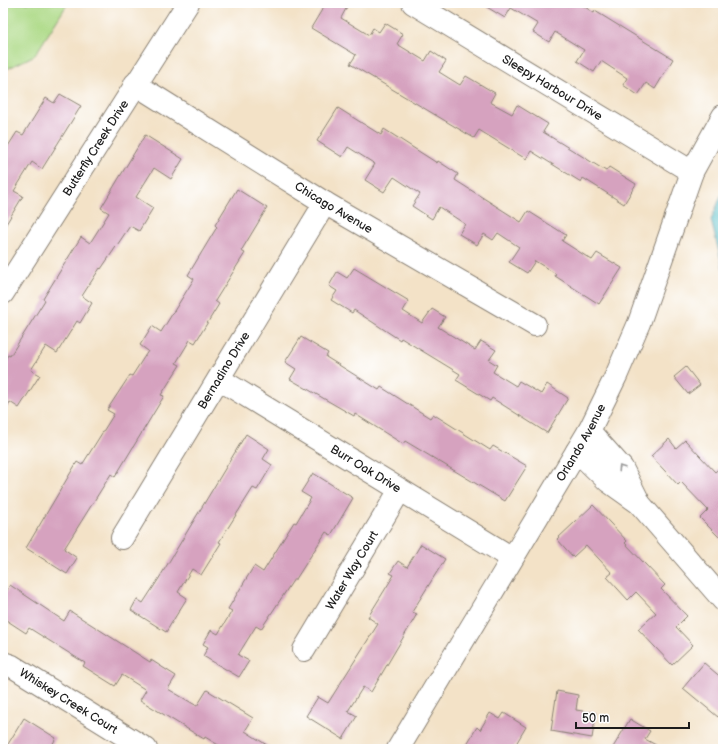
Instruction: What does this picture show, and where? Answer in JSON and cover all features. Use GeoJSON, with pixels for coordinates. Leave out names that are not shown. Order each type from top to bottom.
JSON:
{"type":"FeatureCollection","features":[{"type":"Feature","properties":{"kind":"street","name":"Butterfly Creek Drive"},"geometry":{"type":"LineString","coordinates":[[3,293],[188,3]]}},
{"type":"Feature","properties":{"kind":"street","name":"Sleepy Harbour Drive"},"geometry":{"type":"LineString","coordinates":[[413,3],[692,172]]}},
{"type":"Feature","properties":{"kind":"street","name":"Chicago Avenue"},"geometry":{"type":"LineString","coordinates":[[136,84],[325,203],[535,325]]}},
{"type":"Feature","properties":{"kind":"street","name":"Orlando Avenue"},"geometry":{"type":"LineString","coordinates":[[398,749],[589,431],[616,376],[639,323],[692,172],[723,116]]}},
{"type":"Feature","properties":{"kind":"street","name":"Bernadino Drive"},"geometry":{"type":"LineString","coordinates":[[122,538],[325,203]]}},
{"type":"Feature","properties":{"kind":"street","name":"Burr Oak Drive"},"geometry":{"type":"LineString","coordinates":[[219,379],[512,558]]}},
{"type":"Feature","properties":{"kind":"street"},"geometry":{"type":"LineString","coordinates":[[589,431],[622,468],[639,503]]}},
{"type":"Feature","properties":{"kind":"street"},"geometry":{"type":"LineString","coordinates":[[577,451],[608,481],[639,503],[723,600]]}},
{"type":"Feature","properties":{"kind":"street","name":"Water Way Court"},"geometry":{"type":"LineString","coordinates":[[304,650],[400,490]]}},
{"type":"Feature","properties":{"kind":"street","name":"Whiskey Creek Court"},"geometry":{"type":"LineString","coordinates":[[6,670],[146,749]]}},
{"type":"Feature","properties":{"kind":"green space"},"geometry":{"type":"Polygon","coordinates":[[[3,3],[68,3],[35,55],[3,71],[3,3]]]}},
{"type":"Feature","properties":{"kind":"water"},"geometry":{"type":"Polygon","coordinates":[[[723,191],[723,269],[711,220],[723,191]]]}},
{"type":"Feature","properties":{"kind":"building"},"geometry":{"type":"Polygon","coordinates":[[[326,3],[349,3],[341,18],[369,35],[373,28],[379,32],[385,23],[403,34],[397,44],[425,61],[431,51],[446,61],[439,72],[460,85],[466,76],[495,93],[490,102],[512,114],[517,105],[548,124],[543,132],[606,171],[609,167],[636,184],[624,204],[583,178],[581,182],[531,151],[526,159],[479,130],[474,138],[350,64],[356,55],[311,28],[326,3]]]}},
{"type":"Feature","properties":{"kind":"building"},"geometry":{"type":"Polygon","coordinates":[[[480,3],[579,3],[594,13],[595,11],[673,59],[655,89],[646,83],[638,95],[623,85],[627,78],[601,61],[594,72],[577,61],[584,50],[555,32],[549,42],[533,32],[538,24],[511,8],[505,18],[480,3]]]}},
{"type":"Feature","properties":{"kind":"building"},"geometry":{"type":"Polygon","coordinates":[[[60,94],[81,106],[42,169],[32,162],[14,191],[23,196],[3,229],[3,154],[17,132],[23,135],[46,98],[54,103],[60,94]]]}},
{"type":"Feature","properties":{"kind":"building"},"geometry":{"type":"Polygon","coordinates":[[[338,108],[381,135],[384,129],[437,163],[438,161],[458,174],[455,180],[521,222],[528,211],[566,235],[562,241],[592,260],[597,253],[622,268],[599,304],[555,276],[556,274],[535,261],[527,273],[509,262],[519,247],[498,233],[493,240],[484,234],[477,245],[459,234],[465,224],[439,207],[432,219],[412,206],[420,194],[394,177],[384,192],[365,180],[375,164],[348,147],[342,157],[317,141],[338,108]]]}},
{"type":"Feature","properties":{"kind":"building"},"geometry":{"type":"Polygon","coordinates":[[[145,135],[183,159],[171,179],[154,168],[136,197],[153,208],[139,231],[130,226],[82,296],[92,303],[80,323],[77,321],[57,353],[46,346],[31,370],[40,375],[19,408],[10,402],[3,414],[3,363],[8,355],[10,356],[45,300],[43,299],[81,237],[90,243],[109,213],[101,208],[145,135]]]}},
{"type":"Feature","properties":{"kind":"building"},"geometry":{"type":"Polygon","coordinates":[[[237,189],[267,208],[241,251],[245,253],[215,301],[219,304],[195,343],[190,340],[176,363],[180,365],[161,395],[164,396],[115,477],[111,474],[64,549],[77,558],[67,574],[26,548],[77,462],[82,465],[114,414],[107,410],[148,351],[140,345],[152,326],[161,332],[194,279],[188,275],[217,227],[215,225],[237,189]]]}},
{"type":"Feature","properties":{"kind":"building"},"geometry":{"type":"Polygon","coordinates":[[[354,268],[409,301],[403,311],[422,323],[432,309],[445,317],[438,327],[475,350],[481,341],[496,350],[489,360],[497,365],[493,372],[516,386],[519,381],[541,394],[547,384],[568,398],[547,433],[492,398],[490,401],[456,380],[460,374],[401,338],[400,340],[354,310],[352,313],[331,300],[337,291],[329,286],[337,272],[347,278],[354,268]]]}},
{"type":"Feature","properties":{"kind":"building"},"geometry":{"type":"Polygon","coordinates":[[[301,337],[328,353],[326,357],[379,390],[381,387],[430,418],[433,414],[490,450],[493,446],[527,466],[505,501],[405,441],[403,444],[355,414],[354,416],[290,379],[296,369],[285,362],[301,337]]]}},
{"type":"Feature","properties":{"kind":"building"},"geometry":{"type":"Polygon","coordinates":[[[686,367],[700,385],[688,394],[674,377],[686,367]]]}},
{"type":"Feature","properties":{"kind":"building"},"geometry":{"type":"Polygon","coordinates":[[[246,434],[269,449],[263,459],[272,465],[257,490],[253,488],[219,542],[221,543],[201,575],[192,569],[178,592],[187,598],[166,632],[131,610],[137,599],[143,603],[246,434]]]}},
{"type":"Feature","properties":{"kind":"building"},"geometry":{"type":"Polygon","coordinates":[[[669,439],[676,448],[685,440],[715,472],[723,465],[723,541],[700,518],[708,510],[681,482],[678,485],[651,456],[669,439]]]}},
{"type":"Feature","properties":{"kind":"building"},"geometry":{"type":"Polygon","coordinates":[[[313,473],[353,498],[331,535],[326,532],[296,579],[294,579],[261,629],[256,626],[238,655],[249,661],[239,677],[203,656],[208,647],[203,644],[211,630],[218,634],[232,611],[228,609],[254,566],[263,572],[294,522],[296,523],[311,498],[301,492],[313,473]]]}},
{"type":"Feature","properties":{"kind":"building"},"geometry":{"type":"Polygon","coordinates":[[[593,505],[627,541],[625,543],[665,585],[661,589],[687,616],[676,627],[693,645],[672,665],[638,629],[656,613],[636,592],[628,600],[607,577],[612,573],[586,545],[573,557],[557,539],[593,505]]]}},
{"type":"Feature","properties":{"kind":"building"},"geometry":{"type":"Polygon","coordinates":[[[421,544],[445,559],[412,612],[417,614],[371,692],[363,687],[348,711],[357,716],[343,739],[306,716],[318,697],[328,703],[378,624],[368,617],[394,575],[390,573],[398,561],[407,567],[421,544]]]}},
{"type":"Feature","properties":{"kind":"building"},"geometry":{"type":"Polygon","coordinates":[[[10,585],[64,621],[70,611],[150,662],[151,660],[176,676],[168,689],[197,706],[207,690],[253,718],[245,731],[273,749],[225,749],[205,737],[204,739],[140,700],[146,690],[122,675],[115,686],[83,666],[85,663],[29,628],[26,633],[3,618],[3,597],[10,585]]]}},
{"type":"Feature","properties":{"kind":"building"},"geometry":{"type":"Polygon","coordinates":[[[704,663],[723,679],[723,711],[718,717],[683,688],[704,663]]]}},
{"type":"Feature","properties":{"kind":"building"},"geometry":{"type":"Polygon","coordinates":[[[557,691],[578,695],[576,710],[596,713],[592,738],[551,731],[557,691]]]}},
{"type":"Feature","properties":{"kind":"building"},"geometry":{"type":"Polygon","coordinates":[[[490,713],[500,719],[504,713],[526,727],[513,749],[464,749],[477,727],[480,730],[490,713]]]}},
{"type":"Feature","properties":{"kind":"building"},"geometry":{"type":"Polygon","coordinates":[[[24,718],[56,738],[50,749],[5,749],[24,718]]]}},
{"type":"Feature","properties":{"kind":"building"},"geometry":{"type":"Polygon","coordinates":[[[630,719],[650,731],[645,739],[663,749],[612,749],[630,719]]]}}]}
